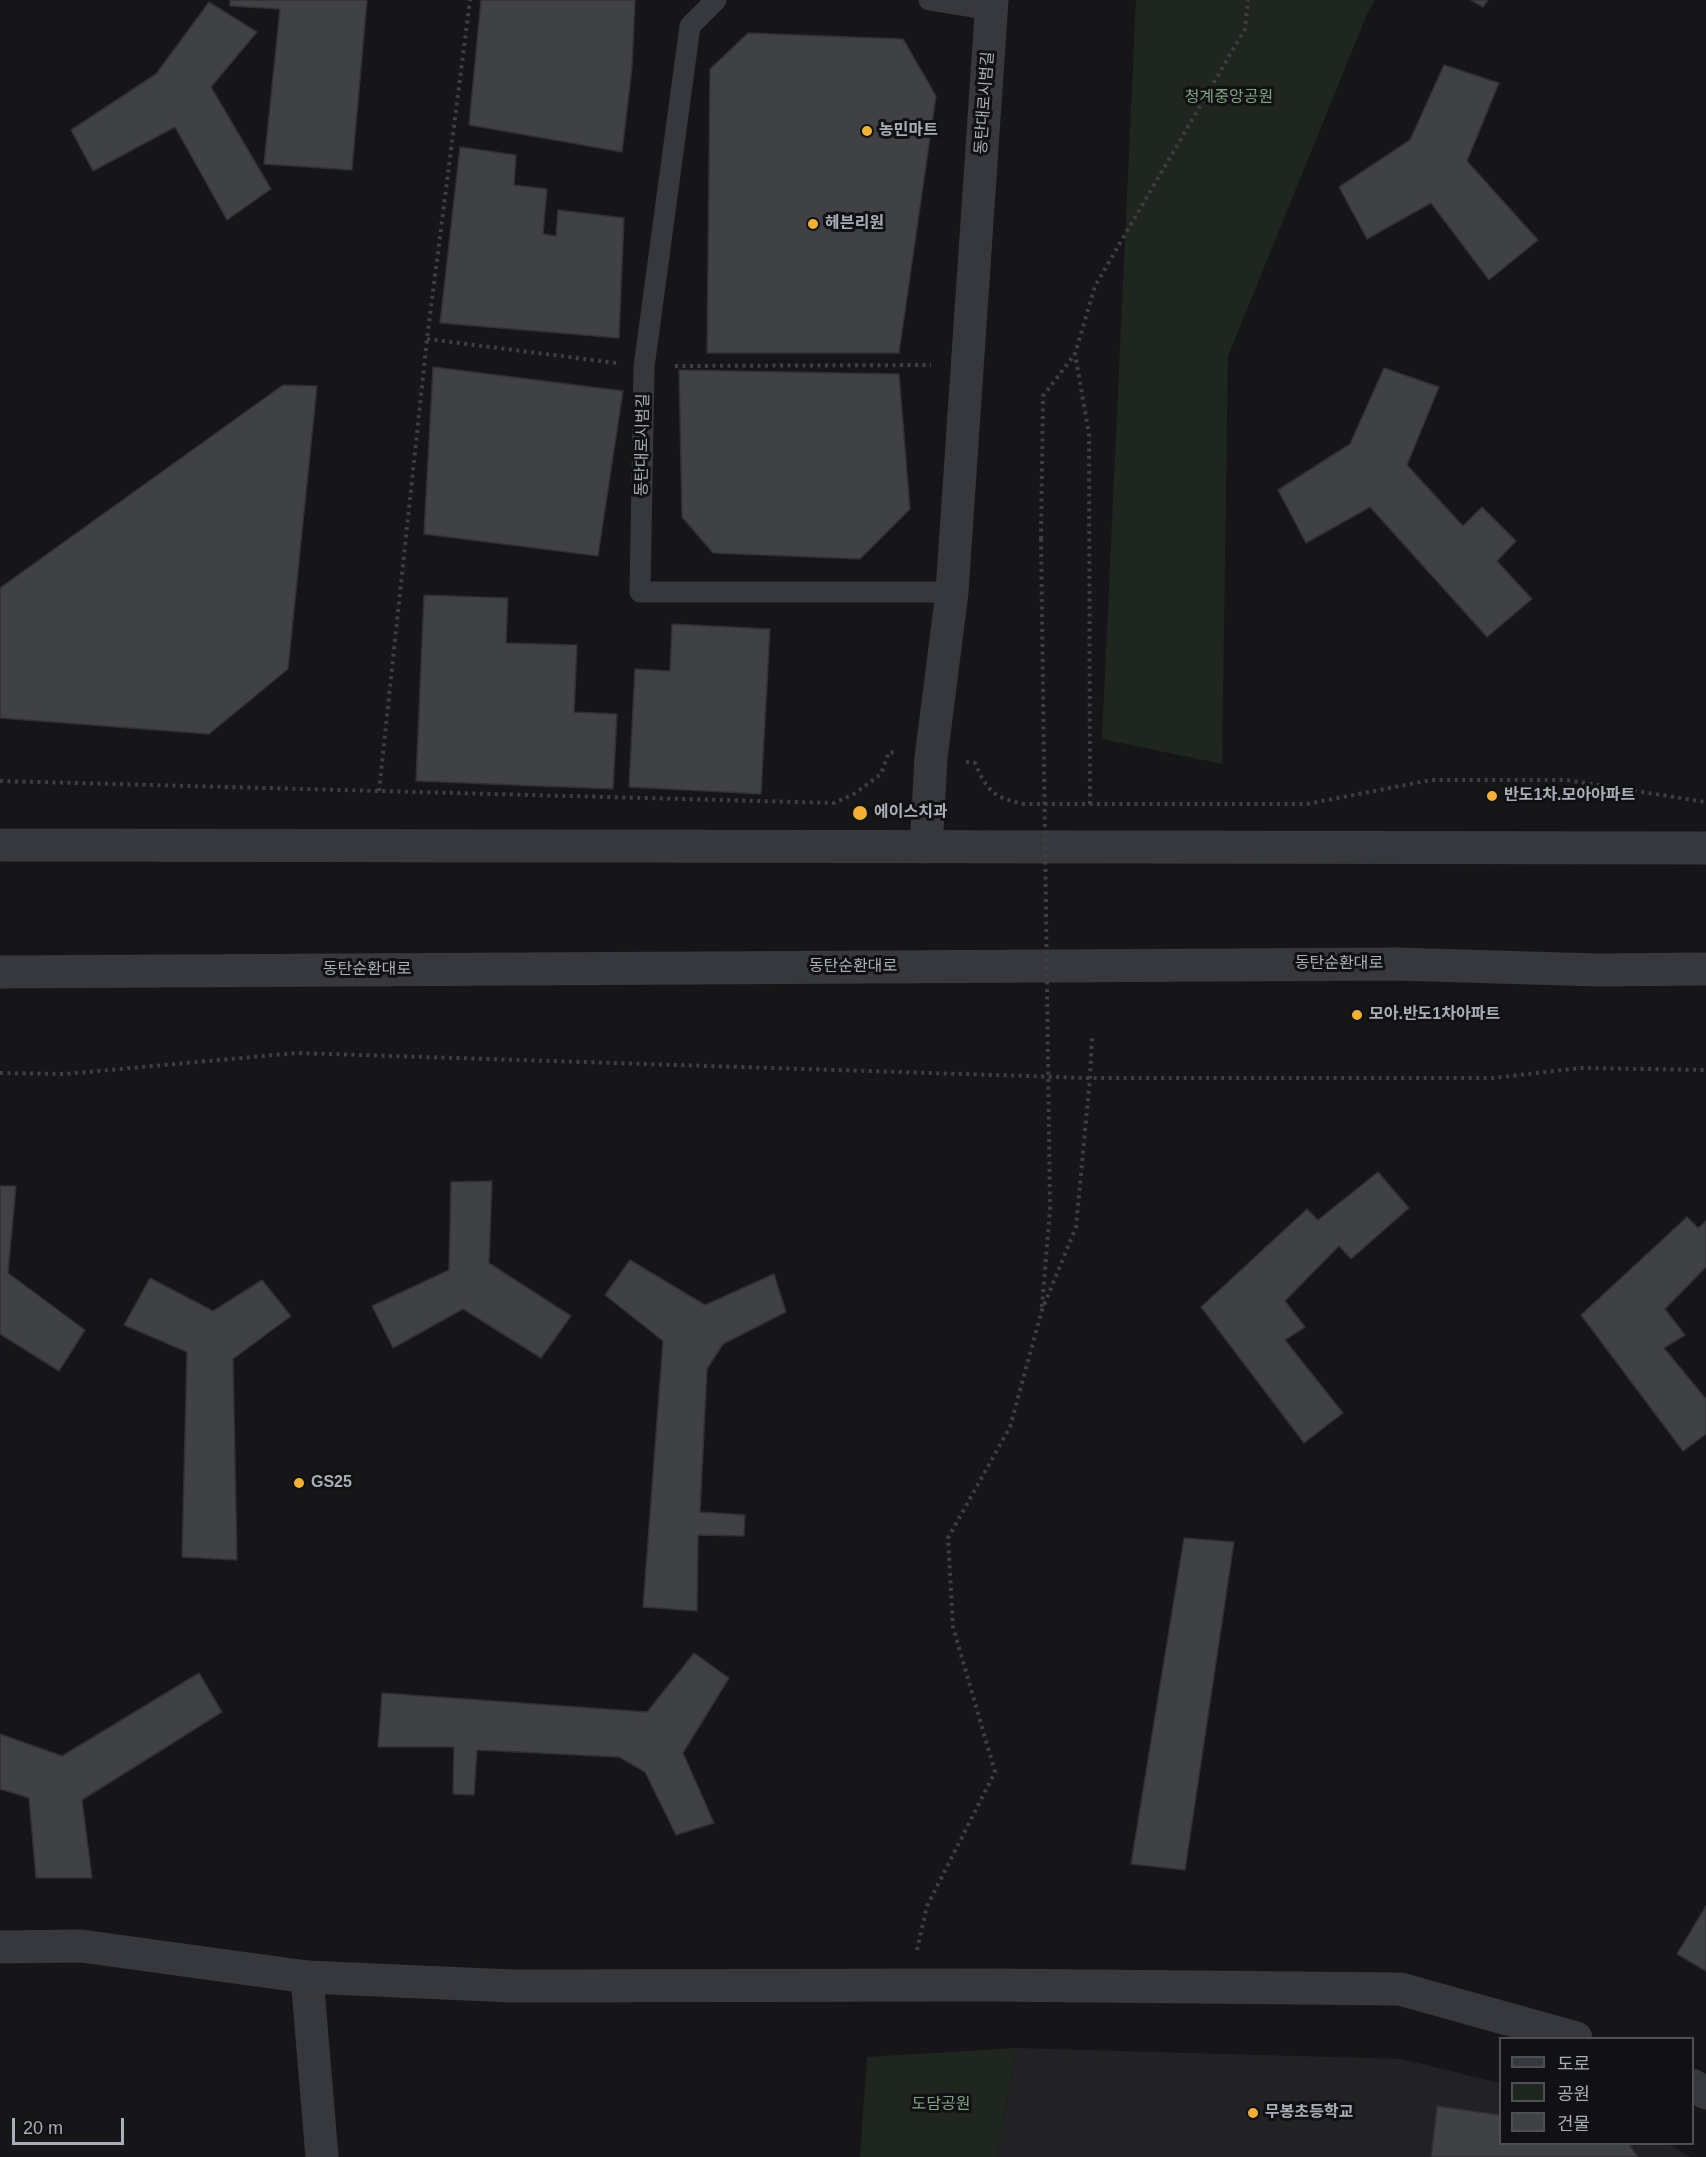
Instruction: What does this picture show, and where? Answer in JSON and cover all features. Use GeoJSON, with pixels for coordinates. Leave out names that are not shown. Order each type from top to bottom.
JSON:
{"type":"FeatureCollection","features":[{"type":"Feature","properties":{"kind":"street","name":"동탄대로시범길"},"geometry":{"type":"LineString","coordinates":[[926,847],[931,758],[952,592],[992,5]]}},
{"type":"Feature","properties":{"kind":"street"},"geometry":{"type":"LineString","coordinates":[[0,845],[1706,848]]}},
{"type":"Feature","properties":{"kind":"street","name":"동탄순환대로"},"geometry":{"type":"LineString","coordinates":[[0,972],[1396,964],[1597,970],[1706,969]]}},
{"type":"Feature","properties":{"kind":"street"},"geometry":{"type":"LineString","coordinates":[[0,1947],[81,1946],[307,1977],[512,1986],[1401,1989],[1572,2037]]}},
{"type":"Feature","properties":{"kind":"street"},"geometry":{"type":"LineString","coordinates":[[307,1977],[322,2157]]}},
{"type":"Feature","properties":{"kind":"lane","name":"동탄대로시범길"},"geometry":{"type":"LineString","coordinates":[[716,0],[690,26],[644,367],[640,592],[952,592]]}},
{"type":"Feature","properties":{"kind":"lane","name":"동탄대로시범길"},"geometry":{"type":"LineString","coordinates":[[929,0],[992,5]]}},
{"type":"Feature","properties":{"kind":"path"},"geometry":{"type":"LineString","coordinates":[[379,791],[427,339],[470,0]]}},
{"type":"Feature","properties":{"kind":"path"},"geometry":{"type":"LineString","coordinates":[[1042,1311],[1050,1209],[1041,539],[1043,396],[1075,354],[1095,286],[1245,29],[1248,0]]}},
{"type":"Feature","properties":{"kind":"path"},"geometry":{"type":"LineString","coordinates":[[427,339],[644,367],[968,364]]}},
{"type":"Feature","properties":{"kind":"path"},"geometry":{"type":"LineString","coordinates":[[1075,354],[1089,434],[1090,804]]}},
{"type":"Feature","properties":{"kind":"path"},"geometry":{"type":"LineString","coordinates":[[0,781],[834,802],[854,794],[881,774],[889,752]]}},
{"type":"Feature","properties":{"kind":"path"},"geometry":{"type":"LineString","coordinates":[[975,763],[984,783],[1003,800],[1024,804],[1307,804],[1431,780],[1566,780],[1706,802]]}},
{"type":"Feature","properties":{"kind":"path"},"geometry":{"type":"LineString","coordinates":[[909,1986],[927,1906],[995,1772],[953,1628],[948,1538],[1010,1427],[1042,1311],[1076,1227],[1092,1036]]}},
{"type":"Feature","properties":{"kind":"path"},"geometry":{"type":"LineString","coordinates":[[0,1072],[65,1074],[297,1053],[1090,1078],[1493,1078],[1581,1068],[1706,1070]]}},
{"type":"Feature","properties":{"kind":"shaded area","name":"무봉초등학교"},"geometry":{"type":"Polygon","coordinates":[[[1016,2048],[1402,2059],[1499,2083],[1499,2145],[1671,2145],[1690,2157],[997,2157],[1016,2048]]]}},
{"type":"Feature","properties":{"kind":"green space","name":"청계중앙공원"},"geometry":{"type":"Polygon","coordinates":[[[1136,0],[1375,0],[1367,14],[1228,356],[1222,764],[1102,739],[1136,0]]]}},
{"type":"Feature","properties":{"kind":"green space","name":"도담공원"},"geometry":{"type":"Polygon","coordinates":[[[1016,2048],[997,2157],[860,2157],[867,2057],[1016,2048]]]}},
{"type":"Feature","properties":{"kind":"building"},"geometry":{"type":"Polygon","coordinates":[[[230,0],[367,0],[352,170],[264,164],[280,9],[230,6],[230,0]]]}},
{"type":"Feature","properties":{"kind":"building"},"geometry":{"type":"Polygon","coordinates":[[[481,0],[635,0],[632,68],[622,152],[469,125],[481,0]]]}},
{"type":"Feature","properties":{"kind":"building"},"geometry":{"type":"Polygon","coordinates":[[[1471,0],[1488,0],[1483,7],[1471,0]]]}},
{"type":"Feature","properties":{"kind":"building"},"geometry":{"type":"Polygon","coordinates":[[[209,2],[257,32],[211,87],[271,189],[227,220],[175,127],[93,171],[71,130],[156,74],[209,2]]]}},
{"type":"Feature","properties":{"kind":"building","name":"헤븐리원"},"geometry":{"type":"Polygon","coordinates":[[[748,33],[903,39],[936,96],[899,353],[707,353],[710,69],[748,33]]]}},
{"type":"Feature","properties":{"kind":"building"},"geometry":{"type":"Polygon","coordinates":[[[1444,65],[1499,83],[1467,161],[1538,240],[1489,280],[1431,203],[1367,239],[1339,187],[1410,140],[1444,65]]]}},
{"type":"Feature","properties":{"kind":"building"},"geometry":{"type":"Polygon","coordinates":[[[460,147],[516,155],[514,185],[547,189],[543,234],[556,236],[558,210],[624,218],[619,338],[440,323],[460,147]]]}},
{"type":"Feature","properties":{"kind":"building"},"geometry":{"type":"Polygon","coordinates":[[[433,367],[623,391],[598,556],[424,534],[433,367]]]}},
{"type":"Feature","properties":{"kind":"building"},"geometry":{"type":"Polygon","coordinates":[[[1384,368],[1439,387],[1407,465],[1463,526],[1482,507],[1516,541],[1497,561],[1532,599],[1487,637],[1370,507],[1306,543],[1278,490],[1350,444],[1384,368]]]}},
{"type":"Feature","properties":{"kind":"building"},"geometry":{"type":"Polygon","coordinates":[[[679,370],[899,374],[910,509],[860,559],[713,553],[682,517],[679,370]]]}},
{"type":"Feature","properties":{"kind":"building"},"geometry":{"type":"Polygon","coordinates":[[[283,385],[317,386],[288,669],[209,734],[0,718],[0,588],[283,385]]]}},
{"type":"Feature","properties":{"kind":"building"},"geometry":{"type":"Polygon","coordinates":[[[424,595],[508,598],[506,643],[577,645],[574,712],[617,714],[613,789],[416,781],[424,595]]]}},
{"type":"Feature","properties":{"kind":"building"},"geometry":{"type":"Polygon","coordinates":[[[672,624],[770,629],[761,794],[629,787],[635,669],[670,671],[672,624]]]}},
{"type":"Feature","properties":{"kind":"building"},"geometry":{"type":"Polygon","coordinates":[[[1378,1172],[1409,1208],[1351,1259],[1339,1246],[1285,1301],[1305,1327],[1285,1340],[1343,1413],[1304,1443],[1201,1307],[1307,1209],[1318,1220],[1378,1172]]]}},
{"type":"Feature","properties":{"kind":"building"},"geometry":{"type":"Polygon","coordinates":[[[492,1181],[489,1263],[571,1316],[541,1358],[463,1309],[393,1348],[372,1306],[449,1270],[451,1182],[492,1181]]]}},
{"type":"Feature","properties":{"kind":"building"},"geometry":{"type":"Polygon","coordinates":[[[0,1186],[16,1186],[8,1273],[85,1330],[59,1371],[0,1334],[0,1186]]]}},
{"type":"Feature","properties":{"kind":"building"},"geometry":{"type":"Polygon","coordinates":[[[1687,1217],[1698,1228],[1706,1221],[1706,1267],[1665,1309],[1685,1335],[1664,1348],[1706,1399],[1706,1434],[1683,1451],[1581,1315],[1687,1217]]]}},
{"type":"Feature","properties":{"kind":"building"},"geometry":{"type":"Polygon","coordinates":[[[630,1260],[705,1305],[774,1274],[786,1312],[723,1344],[707,1369],[700,1512],[745,1515],[744,1536],[698,1535],[697,1611],[643,1607],[663,1341],[605,1295],[630,1260]]]}},
{"type":"Feature","properties":{"kind":"building"},"geometry":{"type":"Polygon","coordinates":[[[150,1278],[213,1311],[262,1280],[291,1316],[233,1359],[237,1560],[182,1557],[187,1352],[124,1325],[150,1278]]]}},
{"type":"Feature","properties":{"kind":"building"},"geometry":{"type":"Polygon","coordinates":[[[1184,1538],[1234,1542],[1185,1870],[1131,1864],[1184,1538]]]}},
{"type":"Feature","properties":{"kind":"building"},"geometry":{"type":"Polygon","coordinates":[[[694,1653],[729,1678],[683,1753],[714,1823],[676,1835],[645,1772],[619,1757],[477,1750],[474,1795],[453,1794],[454,1747],[378,1747],[382,1693],[647,1712],[694,1653]]]}},
{"type":"Feature","properties":{"kind":"building"},"geometry":{"type":"Polygon","coordinates":[[[199,1673],[222,1712],[82,1800],[92,1878],[36,1878],[29,1798],[0,1789],[0,1734],[62,1756],[199,1673]]]}},
{"type":"Feature","properties":{"kind":"building"},"geometry":{"type":"Polygon","coordinates":[[[1706,1906],[1706,1971],[1677,1954],[1706,1906]]]}},
{"type":"Feature","properties":{"kind":"building"},"geometry":{"type":"Polygon","coordinates":[[[1437,2106],[1499,2115],[1499,2145],[1630,2145],[1638,2157],[1431,2157],[1437,2106]]]}},
{"type":"Feature","properties":{"kind":"place","name":"농민마트"},"geometry":{"type":"Point","coordinates":[867,131]}},
{"type":"Feature","properties":{"kind":"place","name":"헤븐리원"},"geometry":{"type":"Point","coordinates":[813,224]}},
{"type":"Feature","properties":{"kind":"place","name":"반도1차.모아아파트"},"geometry":{"type":"Point","coordinates":[1492,796]}},
{"type":"Feature","properties":{"kind":"place","name":"에이스치과"},"geometry":{"type":"Point","coordinates":[860,813]}},
{"type":"Feature","properties":{"kind":"place","name":"모아.반도1차아파트"},"geometry":{"type":"Point","coordinates":[1357,1015]}},
{"type":"Feature","properties":{"kind":"place","name":"GS25"},"geometry":{"type":"Point","coordinates":[299,1483]}},
{"type":"Feature","properties":{"kind":"place","name":"무봉초등학교"},"geometry":{"type":"Point","coordinates":[1253,2113]}}]}
